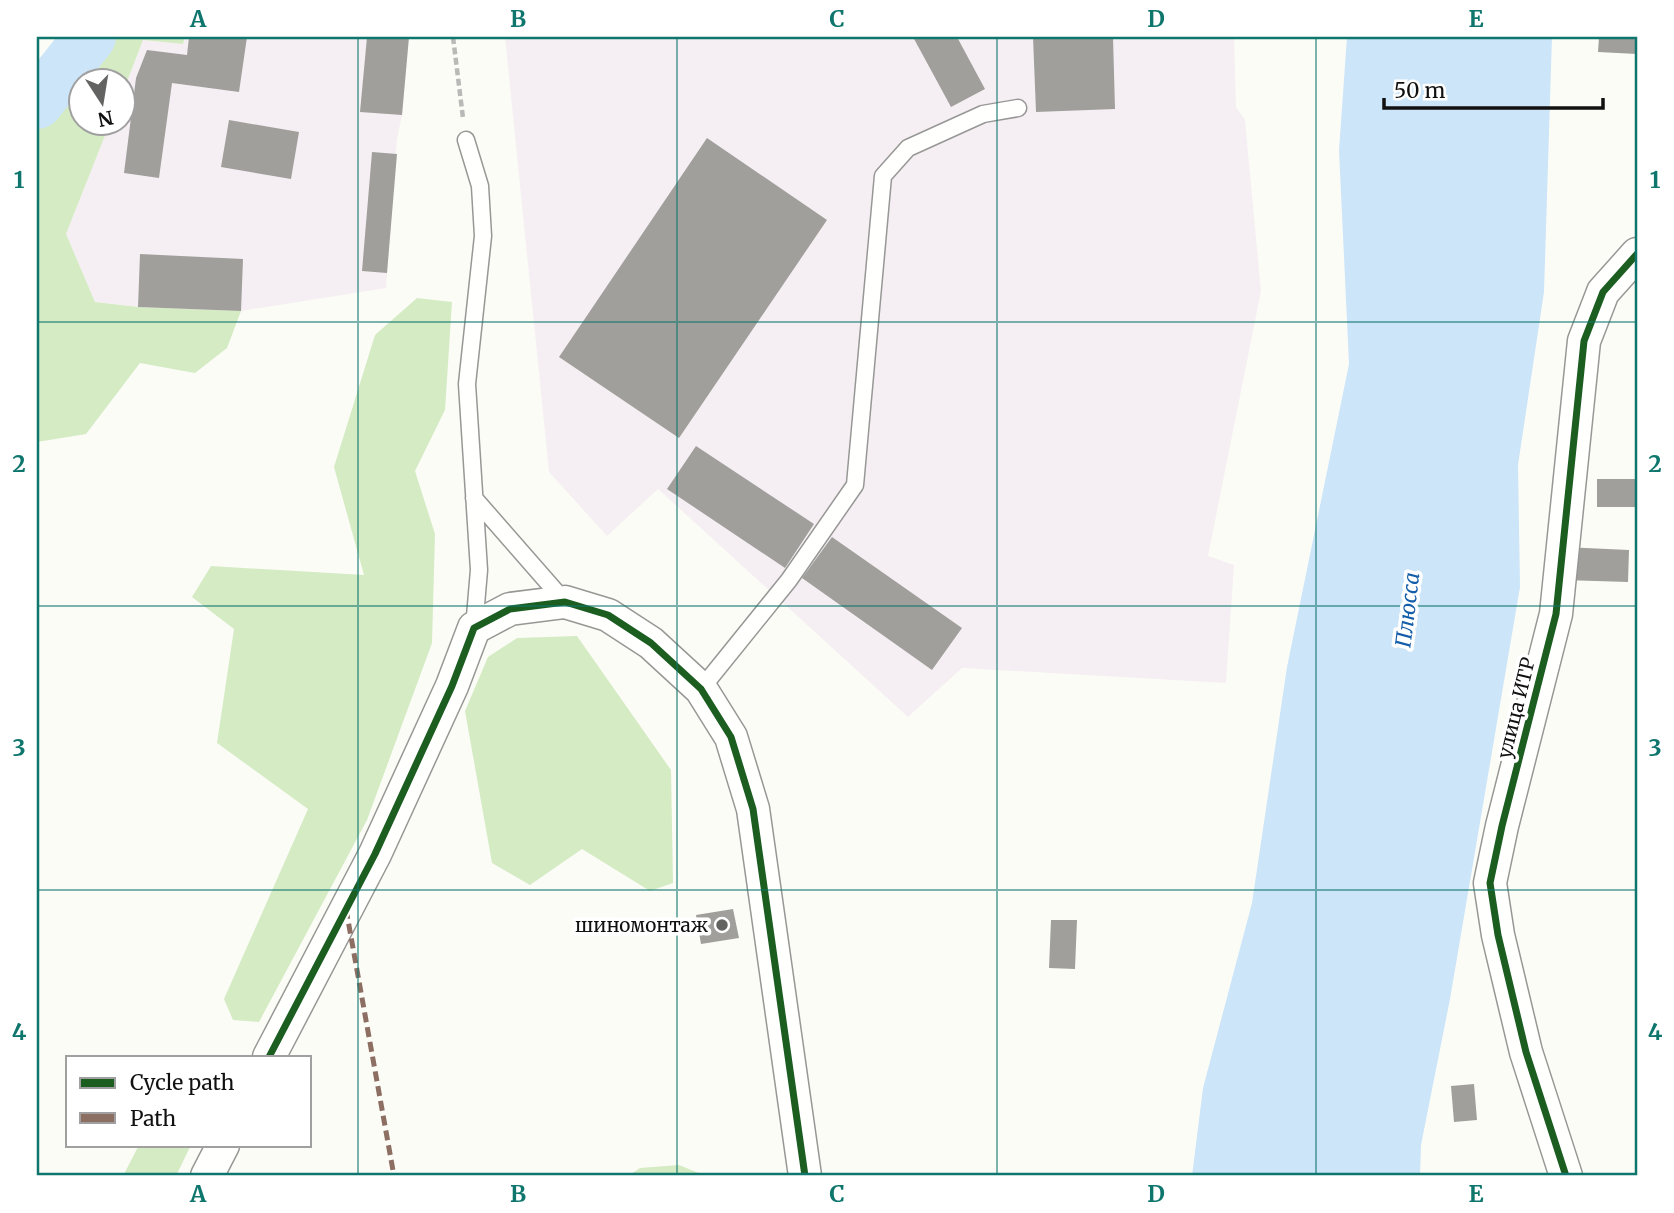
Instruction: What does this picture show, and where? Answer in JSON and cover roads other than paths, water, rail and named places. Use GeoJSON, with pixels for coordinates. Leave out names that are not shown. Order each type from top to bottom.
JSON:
{"type":"FeatureCollection","features":[{"type":"Feature","properties":{"kind":"street","name":"улица ИТР"},"geometry":{"type":"LineString","coordinates":[[1566,1176],[1526,1052],[1498,935],[1490,883],[1556,614],[1584,341],[1602,292],[1637,254]]}},
{"type":"Feature","properties":{"kind":"street"},"geometry":{"type":"LineString","coordinates":[[270,1056],[375,854],[452,686],[474,628],[510,609],[565,602],[608,615],[651,643],[701,689],[731,737],[753,809],[805,1176]]}},
{"type":"Feature","properties":{"kind":"street"},"geometry":{"type":"LineString","coordinates":[[207,1176],[222,1146]]}},
{"type":"Feature","properties":{"kind":"lane"},"geometry":{"type":"LineString","coordinates":[[701,689],[789,580],[855,485],[883,176],[908,148],[983,114],[1018,108]]}},
{"type":"Feature","properties":{"kind":"lane"},"geometry":{"type":"LineString","coordinates":[[466,140],[480,186],[483,236],[467,384],[479,570],[474,628]]}},
{"type":"Feature","properties":{"kind":"lane"},"geometry":{"type":"LineString","coordinates":[[474,498],[565,602]]}},
{"type":"Feature","properties":{"kind":"water","name":"Плюсса"},"geometry":{"type":"Polygon","coordinates":[[[1347,37],[1552,37],[1544,292],[1518,465],[1520,587],[1450,999],[1421,1145],[1420,1176],[1192,1176],[1203,1088],[1252,903],[1287,667],[1349,364],[1339,150],[1347,37]]]}},
{"type":"Feature","properties":{"kind":"waterway"},"geometry":{"type":"LineString","coordinates":[[37,103],[90,37]]}},
{"type":"Feature","properties":{"kind":"place","name":"шиномонтаж"},"geometry":{"type":"Point","coordinates":[722,925]}}]}
